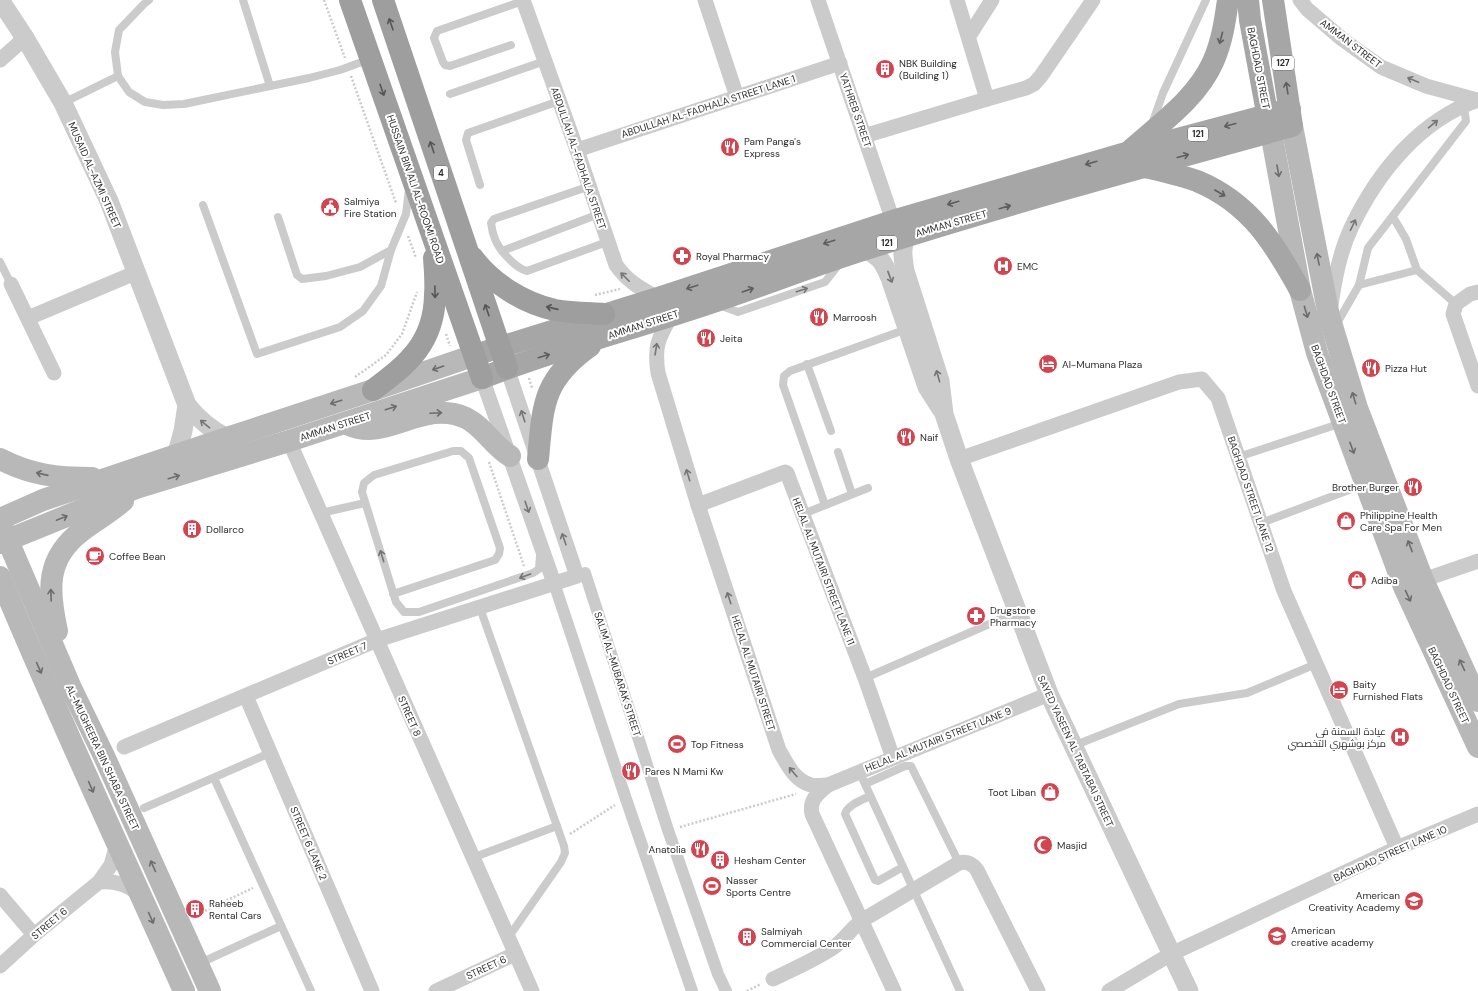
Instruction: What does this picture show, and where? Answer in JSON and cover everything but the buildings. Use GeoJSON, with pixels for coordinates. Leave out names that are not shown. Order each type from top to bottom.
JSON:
{"type":"FeatureCollection","features":[{"type":"Feature","properties":{"kind":"highway","name":"HUSSAIN BIN ALI AL-ROOMI ROAD"},"geometry":{"type":"LineString","coordinates":[[350,0],[482,378]]}},
{"type":"Feature","properties":{"kind":"highway","name":"4"},"geometry":{"type":"LineString","coordinates":[[383,0],[507,368]]}},
{"type":"Feature","properties":{"kind":"highway"},"geometry":{"type":"LineString","coordinates":[[395,127],[422,117]]}},
{"type":"Feature","properties":{"kind":"highway"},"geometry":{"type":"LineString","coordinates":[[373,390],[405,365],[418,351],[427,334],[435,306],[434,239]]}},
{"type":"Feature","properties":{"kind":"highway"},"geometry":{"type":"LineString","coordinates":[[467,250],[479,266],[491,277],[525,299],[555,310],[604,314]]}},
{"type":"Feature","properties":{"kind":"main road"},"geometry":{"type":"LineString","coordinates":[[1228,0],[1222,35],[1213,63],[1208,72],[1189,97],[1149,134],[1136,159],[1197,181],[1228,197],[1262,229],[1279,252],[1300,290]]}},
{"type":"Feature","properties":{"kind":"main road","name":"BAGHDAD STREET"},"geometry":{"type":"LineString","coordinates":[[1248,0],[1250,20],[1300,290],[1317,353],[1404,587],[1478,747]]}},
{"type":"Feature","properties":{"kind":"main road","name":"BAGHDAD STREET"},"geometry":{"type":"LineString","coordinates":[[1273,0],[1291,118],[1331,323],[1357,408],[1423,580],[1478,701]]}},
{"type":"Feature","properties":{"kind":"main road","name":"AMMAN STREET"},"geometry":{"type":"LineString","coordinates":[[2,531],[42,500],[109,479],[475,355],[604,314],[1136,159],[1291,118]]}},
{"type":"Feature","properties":{"kind":"main road","name":"AMMAN STREET"},"geometry":{"type":"LineString","coordinates":[[2,531],[136,488],[289,442],[482,378],[507,368],[671,316],[855,253],[899,229]]}},
{"type":"Feature","properties":{"kind":"main road"},"geometry":{"type":"LineString","coordinates":[[540,467],[541,418],[546,399],[551,388],[568,363],[603,337]]}},
{"type":"Feature","properties":{"kind":"main road"},"geometry":{"type":"LineString","coordinates":[[344,423],[356,428],[369,429],[386,426],[430,413],[442,412],[454,414],[466,418],[476,424],[497,447],[510,456]]}},
{"type":"Feature","properties":{"kind":"main road"},"geometry":{"type":"LineString","coordinates":[[0,459],[22,468],[54,477],[109,479]]}},
{"type":"Feature","properties":{"kind":"main road"},"geometry":{"type":"LineString","coordinates":[[71,688],[52,607],[51,590],[53,573],[62,553],[76,536],[107,515],[136,488]]}},
{"type":"Feature","properties":{"kind":"main road","name":"AL-MUGHEERA BIN SHABA STREET"},"geometry":{"type":"LineString","coordinates":[[2,531],[71,688],[104,756],[210,991]]}},
{"type":"Feature","properties":{"kind":"main road"},"geometry":{"type":"LineString","coordinates":[[0,577],[117,844],[184,991]]}},
{"type":"Feature","properties":{"kind":"main road"},"geometry":{"type":"LineString","coordinates":[[0,612],[23,632]]}},
{"type":"Feature","properties":{"kind":"street","name":"MUSAID AL-AZMI STREET"},"geometry":{"type":"LineString","coordinates":[[0,0],[25,38],[63,103],[109,201],[187,405],[200,421],[227,438]]}},
{"type":"Feature","properties":{"kind":"street","name":"ABDULLAH AL-FADHALA STREET"},"geometry":{"type":"LineString","coordinates":[[523,0],[590,186],[607,242],[616,265],[624,277],[636,286],[658,298]]}},
{"type":"Feature","properties":{"kind":"street"},"geometry":{"type":"LineString","coordinates":[[705,0],[737,97]]}},
{"type":"Feature","properties":{"kind":"street","name":"YATHREB STREET"},"geometry":{"type":"LineString","coordinates":[[818,0],[864,136],[899,229]]}},
{"type":"Feature","properties":{"kind":"street"},"geometry":{"type":"LineString","coordinates":[[957,0],[987,99]]}},
{"type":"Feature","properties":{"kind":"street"},"geometry":{"type":"LineString","coordinates":[[969,36],[992,0]]}},
{"type":"Feature","properties":{"kind":"street"},"geometry":{"type":"LineString","coordinates":[[864,136],[1026,88],[1034,84],[1093,0]]}},
{"type":"Feature","properties":{"kind":"street","name":"AMMAN STREET"},"geometry":{"type":"LineString","coordinates":[[1300,0],[1307,9],[1342,39],[1381,67],[1426,86],[1473,102]]}},
{"type":"Feature","properties":{"kind":"street"},"geometry":{"type":"LineString","coordinates":[[0,60],[25,38]]}},
{"type":"Feature","properties":{"kind":"street","name":"ABDULLAH AL-FADHALA STREET LANE 1"},"geometry":{"type":"LineString","coordinates":[[577,150],[840,63]]}},
{"type":"Feature","properties":{"kind":"street"},"geometry":{"type":"LineString","coordinates":[[1331,323],[1337,270],[1351,227],[1374,186],[1402,150],[1437,120],[1473,102]]}},
{"type":"Feature","properties":{"kind":"street","name":"SAYED YASEEN AL TABTABAI STREET"},"geometry":{"type":"LineString","coordinates":[[899,229],[905,271],[940,381],[944,414],[959,459],[1017,612],[1049,694],[1189,991]]}},
{"type":"Feature","properties":{"kind":"street","name":"SAYED YASEEN AL TABTABAI STREET"},"geometry":{"type":"LineString","coordinates":[[855,253],[876,255],[884,262],[927,387],[944,414]]}},
{"type":"Feature","properties":{"kind":"street"},"geometry":{"type":"LineString","coordinates":[[28,318],[136,273]]}},
{"type":"Feature","properties":{"kind":"street"},"geometry":{"type":"LineString","coordinates":[[11,284],[54,373]]}},
{"type":"Feature","properties":{"kind":"street"},"geometry":{"type":"LineString","coordinates":[[1478,292],[1470,294],[1456,304],[1453,314],[1478,386]]}},
{"type":"Feature","properties":{"kind":"street","name":"HELAL AL MUTAIRI STREET"},"geometry":{"type":"LineString","coordinates":[[671,316],[656,346],[658,373],[698,505],[780,750],[792,772],[800,779],[812,785],[828,785]]}},
{"type":"Feature","properties":{"kind":"street"},"geometry":{"type":"LineString","coordinates":[[507,368],[577,576]]}},
{"type":"Feature","properties":{"kind":"street"},"geometry":{"type":"LineString","coordinates":[[482,378],[554,583],[692,991]]}},
{"type":"Feature","properties":{"kind":"street","name":"BAGHDAD STREET LANE 12"},"geometry":{"type":"LineString","coordinates":[[959,459],[1179,382],[1202,379],[1218,398],[1284,591],[1397,848]]}},
{"type":"Feature","properties":{"kind":"street","name":"MUSAID AL-AZMI STREET"},"geometry":{"type":"LineString","coordinates":[[176,456],[183,431],[187,405]]}},
{"type":"Feature","properties":{"kind":"street","name":"STREET 8"},"geometry":{"type":"LineString","coordinates":[[289,442],[532,991]]}},
{"type":"Feature","properties":{"kind":"street"},"geometry":{"type":"LineString","coordinates":[[520,486],[522,474],[526,470],[540,467]]}},
{"type":"Feature","properties":{"kind":"street","name":"HELAL AL MUTAIRI STREET LANE 11"},"geometry":{"type":"LineString","coordinates":[[698,505],[785,472],[787,474],[865,678],[893,758]]}},
{"type":"Feature","properties":{"kind":"street"},"geometry":{"type":"LineString","coordinates":[[1423,580],[1478,560]]}},
{"type":"Feature","properties":{"kind":"street","name":"SALIM AL-MUBARAK STREET"},"geometry":{"type":"LineString","coordinates":[[577,576],[585,573],[668,830],[718,974],[726,991]]}},
{"type":"Feature","properties":{"kind":"street","name":"STREET 7"},"geometry":{"type":"LineString","coordinates":[[124,747],[376,640],[577,576]]}},
{"type":"Feature","properties":{"kind":"street","name":"HELAL AL MUTAIRI STREET LANE 9"},"geometry":{"type":"LineString","coordinates":[[828,785],[862,778],[893,758],[1049,694]]}},
{"type":"Feature","properties":{"kind":"street","name":"STREET 6 LANE 2"},"geometry":{"type":"LineString","coordinates":[[246,696],[372,991]]}},
{"type":"Feature","properties":{"kind":"street"},"geometry":{"type":"LineString","coordinates":[[828,785],[816,795],[811,803],[812,814],[894,991]]}},
{"type":"Feature","properties":{"kind":"street","name":"BAGHDAD STREET LANE 10"},"geometry":{"type":"LineString","coordinates":[[1109,991],[1171,954],[1397,848],[1478,814]]}},
{"type":"Feature","properties":{"kind":"street","name":"STREET 6"},"geometry":{"type":"LineString","coordinates":[[0,966],[34,935],[99,882],[111,865],[117,844]]}},
{"type":"Feature","properties":{"kind":"street"},"geometry":{"type":"LineString","coordinates":[[772,979],[830,949],[861,921],[958,863],[969,863],[975,866],[1038,991]]}},
{"type":"Feature","properties":{"kind":"street"},"geometry":{"type":"LineString","coordinates":[[99,882],[110,881],[121,883],[132,888],[140,895]]}},
{"type":"Feature","properties":{"kind":"street"},"geometry":{"type":"LineString","coordinates":[[0,895],[34,935]]}},
{"type":"Feature","properties":{"kind":"street","name":"STREET 6"},"geometry":{"type":"LineString","coordinates":[[436,991],[515,954]]}},
{"type":"Feature","properties":{"kind":"lane"},"geometry":{"type":"LineString","coordinates":[[149,0],[119,30],[115,52],[118,76],[129,92],[145,102],[162,105],[184,104],[340,70],[371,58]]}},
{"type":"Feature","properties":{"kind":"lane"},"geometry":{"type":"LineString","coordinates":[[243,0],[270,86]]}},
{"type":"Feature","properties":{"kind":"lane"},"geometry":{"type":"LineString","coordinates":[[512,45],[450,66],[445,65],[443,62],[434,38],[437,31],[523,0]]}},
{"type":"Feature","properties":{"kind":"lane"},"geometry":{"type":"LineString","coordinates":[[1149,134],[1163,93],[1206,0]]}},
{"type":"Feature","properties":{"kind":"lane"},"geometry":{"type":"LineString","coordinates":[[450,94],[545,61]]}},
{"type":"Feature","properties":{"kind":"lane"},"geometry":{"type":"LineString","coordinates":[[63,103],[118,76]]}},
{"type":"Feature","properties":{"kind":"lane"},"geometry":{"type":"LineString","coordinates":[[480,185],[466,140],[468,133],[559,101]]}},
{"type":"Feature","properties":{"kind":"lane"},"geometry":{"type":"LineString","coordinates":[[1331,323],[1359,285],[1368,248],[1466,121],[1473,102]]}},
{"type":"Feature","properties":{"kind":"lane"},"geometry":{"type":"LineString","coordinates":[[203,205],[257,354],[340,327],[363,311],[381,286],[391,250],[406,214],[412,175]]}},
{"type":"Feature","properties":{"kind":"lane"},"geometry":{"type":"LineString","coordinates":[[590,186],[494,219],[492,223],[494,236],[502,251],[512,262],[527,271],[607,242]]}},
{"type":"Feature","properties":{"kind":"lane"},"geometry":{"type":"LineString","coordinates":[[502,251],[599,214]]}},
{"type":"Feature","properties":{"kind":"lane"},"geometry":{"type":"LineString","coordinates":[[1393,216],[1406,239],[1417,270],[1456,304]]}},
{"type":"Feature","properties":{"kind":"lane"},"geometry":{"type":"LineString","coordinates":[[278,217],[297,275],[302,279],[326,276],[360,268],[391,250]]}},
{"type":"Feature","properties":{"kind":"lane"},"geometry":{"type":"LineString","coordinates":[[0,262],[11,284]]}},
{"type":"Feature","properties":{"kind":"lane"},"geometry":{"type":"LineString","coordinates":[[1359,285],[1417,270]]}},
{"type":"Feature","properties":{"kind":"lane"},"geometry":{"type":"LineString","coordinates":[[825,505],[782,380],[786,373],[807,364],[907,329]]}},
{"type":"Feature","properties":{"kind":"lane"},"geometry":{"type":"LineString","coordinates":[[807,364],[831,431]]}},
{"type":"Feature","properties":{"kind":"lane"},"geometry":{"type":"LineString","coordinates":[[1238,457],[1343,423]]}},
{"type":"Feature","properties":{"kind":"lane"},"geometry":{"type":"LineString","coordinates":[[393,594],[495,560],[499,554],[500,548],[469,458],[461,451],[452,451],[374,475],[364,483],[362,492],[393,594],[396,602],[404,612],[419,612],[533,573],[540,569],[541,546]]}},
{"type":"Feature","properties":{"kind":"lane"},"geometry":{"type":"LineString","coordinates":[[838,452],[852,494]]}},
{"type":"Feature","properties":{"kind":"lane"},"geometry":{"type":"LineString","coordinates":[[1261,523],[1366,483]]}},
{"type":"Feature","properties":{"kind":"lane"},"geometry":{"type":"LineString","coordinates":[[803,514],[868,488]]}},
{"type":"Feature","properties":{"kind":"lane"},"geometry":{"type":"LineString","coordinates":[[321,513],[365,503]]}},
{"type":"Feature","properties":{"kind":"lane"},"geometry":{"type":"LineString","coordinates":[[480,608],[562,839],[565,853],[561,862],[508,938]]}},
{"type":"Feature","properties":{"kind":"lane"},"geometry":{"type":"LineString","coordinates":[[865,678],[1017,612]]}},
{"type":"Feature","properties":{"kind":"lane"},"geometry":{"type":"LineString","coordinates":[[1073,746],[1179,704],[1247,693],[1316,664]]}},
{"type":"Feature","properties":{"kind":"lane"},"geometry":{"type":"LineString","coordinates":[[144,808],[270,753]]}},
{"type":"Feature","properties":{"kind":"lane"},"geometry":{"type":"LineString","coordinates":[[958,863],[911,766],[905,766],[862,778],[960,991]]}},
{"type":"Feature","properties":{"kind":"lane"},"geometry":{"type":"LineString","coordinates":[[214,778],[311,991]]}},
{"type":"Feature","properties":{"kind":"lane"},"geometry":{"type":"LineString","coordinates":[[870,796],[848,807],[845,814],[871,873],[876,881],[903,868]]}},
{"type":"Feature","properties":{"kind":"lane"},"geometry":{"type":"LineString","coordinates":[[472,858],[557,826]]}},
{"type":"Feature","properties":{"kind":"lane"},"geometry":{"type":"LineString","coordinates":[[198,964],[281,926]]}},
{"type":"Feature","properties":{"kind":"path"},"geometry":{"type":"LineString","coordinates":[[668,830],[797,794]]}},
{"type":"Feature","properties":{"kind":"path"},"geometry":{"type":"LineString","coordinates":[[562,839],[626,799]]}},
{"type":"Feature","properties":{"kind":"path"},"geometry":{"type":"LineString","coordinates":[[179,923],[262,884]]}},
{"type":"Feature","properties":{"kind":"place","name":"NBK Building (Building 1)"},"geometry":{"type":"Point","coordinates":[885,69]}},
{"type":"Feature","properties":{"kind":"place","name":"Pam Panga's Express"},"geometry":{"type":"Point","coordinates":[730,147]}},
{"type":"Feature","properties":{"kind":"place","name":"Salmiya Fire Station"},"geometry":{"type":"Point","coordinates":[330,207]}},
{"type":"Feature","properties":{"kind":"place","name":"Royal Pharmacy"},"geometry":{"type":"Point","coordinates":[682,256]}},
{"type":"Feature","properties":{"kind":"place","name":"EMC"},"geometry":{"type":"Point","coordinates":[1003,266]}},
{"type":"Feature","properties":{"kind":"place","name":"Marroosh"},"geometry":{"type":"Point","coordinates":[819,317]}},
{"type":"Feature","properties":{"kind":"place","name":"Jeita"},"geometry":{"type":"Point","coordinates":[706,338]}},
{"type":"Feature","properties":{"kind":"place","name":"Al-Mumana Plaza"},"geometry":{"type":"Point","coordinates":[1048,364]}},
{"type":"Feature","properties":{"kind":"place","name":"Pizza Hut"},"geometry":{"type":"Point","coordinates":[1371,368]}},
{"type":"Feature","properties":{"kind":"place","name":"Naif"},"geometry":{"type":"Point","coordinates":[906,437]}},
{"type":"Feature","properties":{"kind":"place","name":"Brother Burger"},"geometry":{"type":"Point","coordinates":[1413,487]}},
{"type":"Feature","properties":{"kind":"place","name":"Philippine Health Care Spa For Men"},"geometry":{"type":"Point","coordinates":[1346,521]}},
{"type":"Feature","properties":{"kind":"place","name":"Dollarco"},"geometry":{"type":"Point","coordinates":[192,529]}},
{"type":"Feature","properties":{"kind":"place","name":"Coffee Bean"},"geometry":{"type":"Point","coordinates":[95,556]}},
{"type":"Feature","properties":{"kind":"place","name":"Adiba"},"geometry":{"type":"Point","coordinates":[1357,580]}},
{"type":"Feature","properties":{"kind":"place","name":"Drugstore Pharmacy"},"geometry":{"type":"Point","coordinates":[976,616]}},
{"type":"Feature","properties":{"kind":"place","name":"Baity Furnished Flats"},"geometry":{"type":"Point","coordinates":[1339,690]}},
{"type":"Feature","properties":{"kind":"place","name":"عيادة السمنة في مركز بوشهري التخصصي"},"geometry":{"type":"Point","coordinates":[1400,737]}},
{"type":"Feature","properties":{"kind":"place","name":"Top Fitness"},"geometry":{"type":"Point","coordinates":[677,744]}},
{"type":"Feature","properties":{"kind":"place","name":"Pares N Mami Kw"},"geometry":{"type":"Point","coordinates":[631,771]}},
{"type":"Feature","properties":{"kind":"place","name":"Toot Liban"},"geometry":{"type":"Point","coordinates":[1050,792]}},
{"type":"Feature","properties":{"kind":"place","name":"Masjid"},"geometry":{"type":"Point","coordinates":[1043,845]}},
{"type":"Feature","properties":{"kind":"place","name":"Anatolia"},"geometry":{"type":"Point","coordinates":[700,849]}},
{"type":"Feature","properties":{"kind":"place","name":"Hesham Center"},"geometry":{"type":"Point","coordinates":[720,860]}},
{"type":"Feature","properties":{"kind":"place","name":"Nasser Sports Centre"},"geometry":{"type":"Point","coordinates":[712,886]}},
{"type":"Feature","properties":{"kind":"place","name":"American Creativity Academy"},"geometry":{"type":"Point","coordinates":[1414,901]}},
{"type":"Feature","properties":{"kind":"place","name":"Raheeb Rental Cars"},"geometry":{"type":"Point","coordinates":[195,909]}},
{"type":"Feature","properties":{"kind":"place","name":"American creative academy"},"geometry":{"type":"Point","coordinates":[1277,936]}},
{"type":"Feature","properties":{"kind":"place","name":"Salmiyah Commercial Center"},"geometry":{"type":"Point","coordinates":[747,937]}}]}
